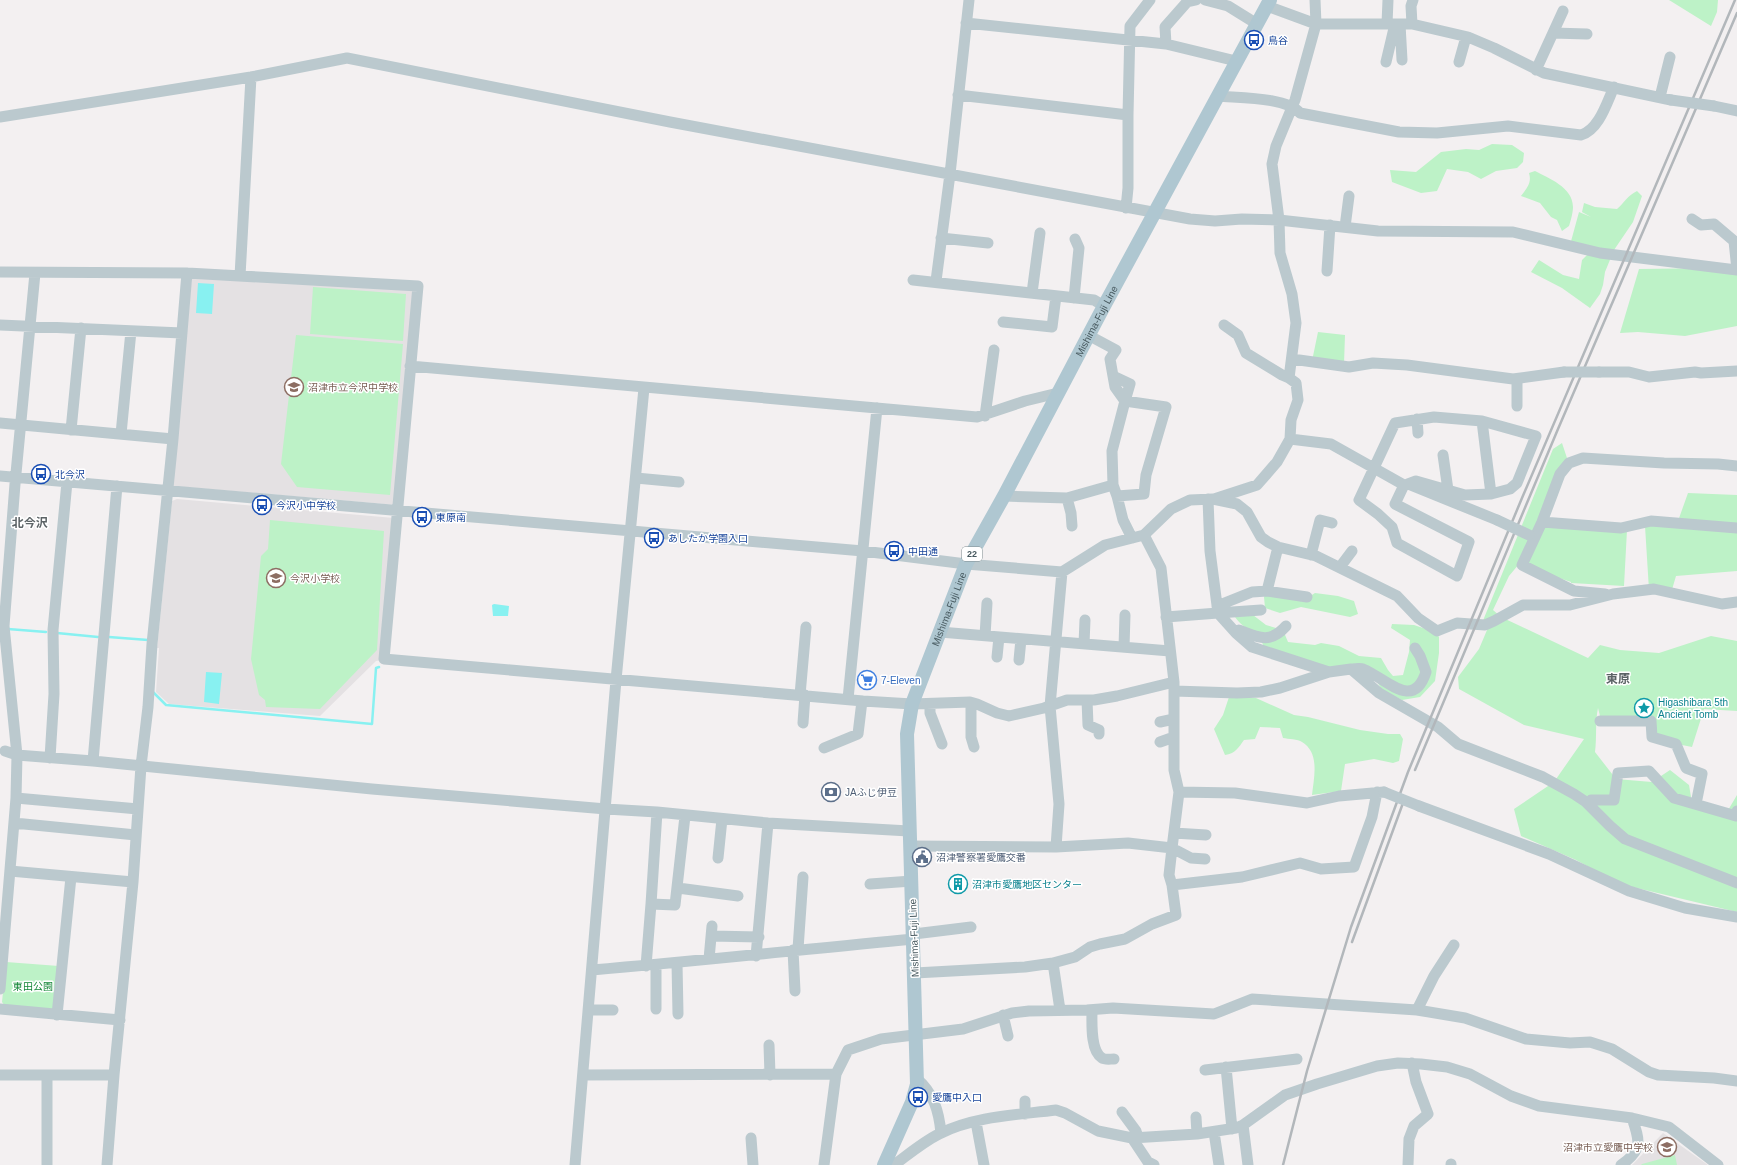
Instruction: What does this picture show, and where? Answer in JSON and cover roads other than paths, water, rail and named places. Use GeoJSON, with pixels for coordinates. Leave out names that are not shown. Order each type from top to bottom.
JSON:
{"type":"FeatureCollection","features":[{"type":"Feature","properties":{"kind":"main road","name":"Mishima-Fuji Line"},"geometry":{"type":"LineString","coordinates":[[884,1165],[912,1102],[917,1084],[914,936],[907,734],[912,704],[966,564],[1004,496],[1088,335],[1268,3]]}},
{"type":"Feature","properties":{"kind":"street"},"geometry":{"type":"LineString","coordinates":[[936,281],[950,174],[969,0]]}},
{"type":"Feature","properties":{"kind":"street"},"geometry":{"type":"LineString","coordinates":[[1126,208],[1128,188],[1130,26],[1150,0]]}},
{"type":"Feature","properties":{"kind":"street"},"geometry":{"type":"LineString","coordinates":[[1166,44],[1165,27],[1186,2],[1196,0]]}},
{"type":"Feature","properties":{"kind":"street"},"geometry":{"type":"LineString","coordinates":[[1205,0],[1228,6],[1257,24]]}},
{"type":"Feature","properties":{"kind":"street"},"geometry":{"type":"LineString","coordinates":[[1289,378],[1296,323],[1292,294],[1280,253],[1279,220],[1272,164],[1276,146],[1292,107],[1316,24],[1315,0]]}},
{"type":"Feature","properties":{"kind":"street"},"geometry":{"type":"LineString","coordinates":[[1388,0],[1402,60]]}},
{"type":"Feature","properties":{"kind":"street"},"geometry":{"type":"LineString","coordinates":[[1412,24],[1413,0]]}},
{"type":"Feature","properties":{"kind":"street"},"geometry":{"type":"LineString","coordinates":[[1268,3],[1316,24],[1412,24],[1466,37],[1494,48],[1536,70],[1665,98],[1737,111]]}},
{"type":"Feature","properties":{"kind":"street"},"geometry":{"type":"LineString","coordinates":[[1536,70],[1563,11]]}},
{"type":"Feature","properties":{"kind":"street"},"geometry":{"type":"LineString","coordinates":[[966,23],[1166,44],[1236,61]]}},
{"type":"Feature","properties":{"kind":"street"},"geometry":{"type":"LineString","coordinates":[[1386,62],[1394,24]]}},
{"type":"Feature","properties":{"kind":"street"},"geometry":{"type":"LineString","coordinates":[[1553,33],[1587,34]]}},
{"type":"Feature","properties":{"kind":"street"},"geometry":{"type":"LineString","coordinates":[[1459,62],[1466,37]]}},
{"type":"Feature","properties":{"kind":"street"},"geometry":{"type":"LineString","coordinates":[[1665,98],[1670,57]]}},
{"type":"Feature","properties":{"kind":"street"},"geometry":{"type":"LineString","coordinates":[[0,117],[251,77],[347,58],[670,122],[950,174],[1154,214],[1215,221],[1279,220],[1378,231],[1513,232],[1600,253],[1737,270],[1734,241],[1714,224],[1701,225],[1692,219]]}},
{"type":"Feature","properties":{"kind":"street"},"geometry":{"type":"LineString","coordinates":[[240,276],[251,77]]}},
{"type":"Feature","properties":{"kind":"street"},"geometry":{"type":"LineString","coordinates":[[1218,96],[1265,100],[1292,107],[1300,113],[1399,132],[1437,133],[1508,126],[1581,135],[1588,133],[1597,122],[1614,87]]}},
{"type":"Feature","properties":{"kind":"street"},"geometry":{"type":"LineString","coordinates":[[958,95],[1128,115]]}},
{"type":"Feature","properties":{"kind":"street"},"geometry":{"type":"LineString","coordinates":[[1345,227],[1349,196]]}},
{"type":"Feature","properties":{"kind":"street"},"geometry":{"type":"LineString","coordinates":[[1326,271],[1330,225]]}},
{"type":"Feature","properties":{"kind":"street"},"geometry":{"type":"LineString","coordinates":[[1032,293],[1040,233]]}},
{"type":"Feature","properties":{"kind":"street"},"geometry":{"type":"LineString","coordinates":[[942,238],[988,244]]}},
{"type":"Feature","properties":{"kind":"street"},"geometry":{"type":"LineString","coordinates":[[1074,298],[1079,248],[1075,239]]}},
{"type":"Feature","properties":{"kind":"street"},"geometry":{"type":"LineString","coordinates":[[0,272],[187,273],[418,286],[410,366],[399,511],[384,659],[862,701],[912,704],[971,703],[1009,716],[1050,706],[1067,700],[1087,700],[1118,696],[1174,686],[1236,693],[1261,692],[1280,688],[1329,672],[1351,669],[1362,669],[1402,691],[1413,690],[1422,683],[1426,672],[1415,648]]}},
{"type":"Feature","properties":{"kind":"street"},"geometry":{"type":"LineString","coordinates":[[0,989],[16,798],[17,755],[4,626],[35,273]]}},
{"type":"Feature","properties":{"kind":"street"},"geometry":{"type":"LineString","coordinates":[[107,1165],[114,1074],[133,882],[141,766],[148,707],[187,273]]}},
{"type":"Feature","properties":{"kind":"street"},"geometry":{"type":"LineString","coordinates":[[913,280],[936,281],[1094,300],[1104,306]]}},
{"type":"Feature","properties":{"kind":"street"},"geometry":{"type":"LineString","coordinates":[[1002,322],[1052,327],[1056,296]]}},
{"type":"Feature","properties":{"kind":"street"},"geometry":{"type":"LineString","coordinates":[[0,324],[182,333]]}},
{"type":"Feature","properties":{"kind":"street"},"geometry":{"type":"LineString","coordinates":[[0,476],[863,551],[966,564],[1062,572],[1105,545],[1144,535],[1171,509],[1190,500],[1211,499],[1258,485],[1277,462],[1290,438],[1291,420],[1298,400],[1296,383],[1246,353],[1238,335],[1224,325]]}},
{"type":"Feature","properties":{"kind":"street"},"geometry":{"type":"LineString","coordinates":[[71,430],[81,328]]}},
{"type":"Feature","properties":{"kind":"street"},"geometry":{"type":"LineString","coordinates":[[121,434],[131,331]]}},
{"type":"Feature","properties":{"kind":"street"},"geometry":{"type":"LineString","coordinates":[[1088,335],[1116,350],[1110,359],[1113,376],[1130,384],[1112,451],[1113,485],[1123,520],[1132,538]]}},
{"type":"Feature","properties":{"kind":"street"},"geometry":{"type":"LineString","coordinates":[[985,416],[994,350]]}},
{"type":"Feature","properties":{"kind":"street"},"geometry":{"type":"LineString","coordinates":[[1292,359],[1349,367],[1373,363],[1407,365],[1513,380],[1564,372],[1630,372],[1649,377],[1695,372],[1737,372]]}},
{"type":"Feature","properties":{"kind":"street"},"geometry":{"type":"LineString","coordinates":[[410,366],[977,417],[985,416],[1025,401],[1058,393]]}},
{"type":"Feature","properties":{"kind":"street"},"geometry":{"type":"LineString","coordinates":[[1517,379],[1517,406]]}},
{"type":"Feature","properties":{"kind":"street"},"geometry":{"type":"LineString","coordinates":[[576,1165],[629,531],[636,478],[644,388]]}},
{"type":"Feature","properties":{"kind":"street"},"geometry":{"type":"LineString","coordinates":[[1117,496],[1144,494],[1146,475],[1166,407],[1125,401]]}},
{"type":"Feature","properties":{"kind":"street"},"geometry":{"type":"LineString","coordinates":[[848,699],[876,408]]}},
{"type":"Feature","properties":{"kind":"street"},"geometry":{"type":"LineString","coordinates":[[1434,417],[1482,421],[1536,436],[1517,483],[1510,489],[1491,494],[1465,495],[1416,481],[1406,484],[1396,504],[1469,542],[1457,576],[1397,543],[1392,527],[1378,514],[1358,500],[1395,423],[1417,419],[1434,417]]}},
{"type":"Feature","properties":{"kind":"street"},"geometry":{"type":"LineString","coordinates":[[1417,419],[1418,433]]}},
{"type":"Feature","properties":{"kind":"street"},"geometry":{"type":"LineString","coordinates":[[1482,421],[1491,494]]}},
{"type":"Feature","properties":{"kind":"street"},"geometry":{"type":"LineString","coordinates":[[0,423],[173,439]]}},
{"type":"Feature","properties":{"kind":"street"},"geometry":{"type":"LineString","coordinates":[[1290,438],[1331,444],[1406,484],[1497,520],[1532,536]]}},
{"type":"Feature","properties":{"kind":"street"},"geometry":{"type":"LineString","coordinates":[[1443,455],[1448,490]]}},
{"type":"Feature","properties":{"kind":"street"},"geometry":{"type":"LineString","coordinates":[[1613,594],[1574,591],[1522,565],[1532,536],[1542,522],[1560,474],[1569,463],[1583,458],[1737,466]]}},
{"type":"Feature","properties":{"kind":"street"},"geometry":{"type":"LineString","coordinates":[[636,478],[679,482]]}},
{"type":"Feature","properties":{"kind":"street"},"geometry":{"type":"LineString","coordinates":[[50,758],[54,694],[53,630],[67,482]]}},
{"type":"Feature","properties":{"kind":"street"},"geometry":{"type":"LineString","coordinates":[[1004,496],[1067,498],[1113,485]]}},
{"type":"Feature","properties":{"kind":"street"},"geometry":{"type":"LineString","coordinates":[[93,761],[116,486]]}},
{"type":"Feature","properties":{"kind":"street"},"geometry":{"type":"LineString","coordinates":[[1067,498],[1071,513],[1072,526]]}},
{"type":"Feature","properties":{"kind":"street"},"geometry":{"type":"LineString","coordinates":[[1211,499],[1236,504],[1247,512],[1261,537],[1278,547],[1311,555],[1340,567],[1396,596],[1418,618],[1438,631],[1457,623],[1485,625],[1523,605],[1570,605],[1613,594],[1654,589],[1722,604],[1737,602]]}},
{"type":"Feature","properties":{"kind":"street"},"geometry":{"type":"LineString","coordinates":[[1211,499],[1210,551],[1217,610],[1236,633],[1252,647],[1329,672]]}},
{"type":"Feature","properties":{"kind":"street"},"geometry":{"type":"LineString","coordinates":[[1311,555],[1320,520],[1332,523]]}},
{"type":"Feature","properties":{"kind":"street"},"geometry":{"type":"LineString","coordinates":[[1542,522],[1621,528],[1651,521],[1737,528]]}},
{"type":"Feature","properties":{"kind":"street"},"geometry":{"type":"LineString","coordinates":[[915,973],[1025,967],[1053,963],[1076,957],[1090,947],[1125,939],[1152,924],[1176,915],[1172,884],[1169,875],[1179,792],[1174,770],[1174,686],[1162,568],[1144,535]]}},
{"type":"Feature","properties":{"kind":"street"},"geometry":{"type":"LineString","coordinates":[[1267,591],[1278,547]]}},
{"type":"Feature","properties":{"kind":"street"},"geometry":{"type":"LineString","coordinates":[[1340,567],[1352,551]]}},
{"type":"Feature","properties":{"kind":"street"},"geometry":{"type":"LineString","coordinates":[[1056,847],[1059,804],[1050,706],[1062,572]]}},
{"type":"Feature","properties":{"kind":"street"},"geometry":{"type":"LineString","coordinates":[[1217,610],[1252,592],[1267,591],[1307,597]]}},
{"type":"Feature","properties":{"kind":"street"},"geometry":{"type":"LineString","coordinates":[[985,636],[987,603]]}},
{"type":"Feature","properties":{"kind":"street"},"geometry":{"type":"LineString","coordinates":[[1166,618],[1217,610],[1261,610]]}},
{"type":"Feature","properties":{"kind":"street"},"geometry":{"type":"LineString","coordinates":[[1124,647],[1125,615]]}},
{"type":"Feature","properties":{"kind":"street"},"geometry":{"type":"LineString","coordinates":[[1084,644],[1085,620]]}},
{"type":"Feature","properties":{"kind":"street"},"geometry":{"type":"LineString","coordinates":[[1236,633],[1239,630],[1261,639],[1279,634],[1286,626]]}},
{"type":"Feature","properties":{"kind":"street"},"geometry":{"type":"LineString","coordinates":[[803,723],[802,695],[806,627]]}},
{"type":"Feature","properties":{"kind":"street"},"geometry":{"type":"LineString","coordinates":[[940,632],[1170,651]]}},
{"type":"Feature","properties":{"kind":"street"},"geometry":{"type":"LineString","coordinates":[[997,657],[999,637]]}},
{"type":"Feature","properties":{"kind":"street"},"geometry":{"type":"LineString","coordinates":[[1019,660],[1021,638]]}},
{"type":"Feature","properties":{"kind":"street"},"geometry":{"type":"LineString","coordinates":[[1351,669],[1379,693],[1438,727],[1458,744],[1542,777],[1574,794],[1588,804],[1625,839],[1737,883]]}},
{"type":"Feature","properties":{"kind":"street"},"geometry":{"type":"LineString","coordinates":[[1087,700],[1088,726],[1097,728],[1099,730],[1099,734]]}},
{"type":"Feature","properties":{"kind":"street"},"geometry":{"type":"LineString","coordinates":[[824,748],[858,734],[862,701]]}},
{"type":"Feature","properties":{"kind":"street"},"geometry":{"type":"LineString","coordinates":[[971,703],[971,737],[974,747]]}},
{"type":"Feature","properties":{"kind":"street"},"geometry":{"type":"LineString","coordinates":[[930,704],[930,713],[942,744]]}},
{"type":"Feature","properties":{"kind":"street"},"geometry":{"type":"LineString","coordinates":[[1160,722],[1174,719]]}},
{"type":"Feature","properties":{"kind":"street"},"geometry":{"type":"LineString","coordinates":[[1600,721],[1651,721],[1652,737],[1676,744],[1686,768],[1702,774],[1696,804]]}},
{"type":"Feature","properties":{"kind":"street"},"geometry":{"type":"LineString","coordinates":[[1160,742],[1174,737]]}},
{"type":"Feature","properties":{"kind":"street"},"geometry":{"type":"LineString","coordinates":[[5,751],[17,755],[93,761],[364,788],[657,812],[722,820],[910,831]]}},
{"type":"Feature","properties":{"kind":"street"},"geometry":{"type":"LineString","coordinates":[[1588,804],[1591,800],[1614,800],[1618,773],[1649,771],[1674,798],[1736,816],[1737,811]]}},
{"type":"Feature","properties":{"kind":"street"},"geometry":{"type":"LineString","coordinates":[[1179,792],[1235,792],[1307,803],[1339,796],[1380,792],[1549,854],[1629,891],[1685,908],[1737,917]]}},
{"type":"Feature","properties":{"kind":"street"},"geometry":{"type":"LineString","coordinates":[[1172,884],[1242,877],[1300,863],[1321,869],[1354,867],[1380,792]]}},
{"type":"Feature","properties":{"kind":"street"},"geometry":{"type":"LineString","coordinates":[[16,798],[138,809]]}},
{"type":"Feature","properties":{"kind":"street"},"geometry":{"type":"LineString","coordinates":[[656,1009],[651,965],[651,904],[657,812]]}},
{"type":"Feature","properties":{"kind":"street"},"geometry":{"type":"LineString","coordinates":[[651,904],[675,905],[685,816]]}},
{"type":"Feature","properties":{"kind":"street"},"geometry":{"type":"LineString","coordinates":[[718,858],[722,820]]}},
{"type":"Feature","properties":{"kind":"street"},"geometry":{"type":"LineString","coordinates":[[14,823],[136,835]]}},
{"type":"Feature","properties":{"kind":"street"},"geometry":{"type":"LineString","coordinates":[[756,956],[759,937],[768,823]]}},
{"type":"Feature","properties":{"kind":"street"},"geometry":{"type":"LineString","coordinates":[[1174,833],[1206,835]]}},
{"type":"Feature","properties":{"kind":"street"},"geometry":{"type":"LineString","coordinates":[[910,846],[1056,847],[1128,843],[1172,848],[1191,858],[1205,859]]}},
{"type":"Feature","properties":{"kind":"street"},"geometry":{"type":"LineString","coordinates":[[10,871],[133,882]]}},
{"type":"Feature","properties":{"kind":"street"},"geometry":{"type":"LineString","coordinates":[[57,1015],[71,877]]}},
{"type":"Feature","properties":{"kind":"street"},"geometry":{"type":"LineString","coordinates":[[795,991],[796,950],[803,877]]}},
{"type":"Feature","properties":{"kind":"street"},"geometry":{"type":"LineString","coordinates":[[870,884],[912,881]]}},
{"type":"Feature","properties":{"kind":"street"},"geometry":{"type":"LineString","coordinates":[[678,888],[738,896]]}},
{"type":"Feature","properties":{"kind":"street"},"geometry":{"type":"LineString","coordinates":[[592,970],[756,956],[971,928]]}},
{"type":"Feature","properties":{"kind":"street"},"geometry":{"type":"LineString","coordinates":[[709,959],[711,931],[759,937]]}},
{"type":"Feature","properties":{"kind":"street"},"geometry":{"type":"LineString","coordinates":[[1417,1010],[1434,976],[1454,945]]}},
{"type":"Feature","properties":{"kind":"street"},"geometry":{"type":"LineString","coordinates":[[677,963],[678,1014]]}},
{"type":"Feature","properties":{"kind":"street"},"geometry":{"type":"LineString","coordinates":[[1053,963],[1060,1010]]}},
{"type":"Feature","properties":{"kind":"street"},"geometry":{"type":"LineString","coordinates":[[824,1165],[836,1074],[848,1050],[881,1039],[963,1030],[1012,1012],[1113,1008],[1214,1014],[1252,999],[1417,1010],[1465,1018],[1526,1039],[1570,1043],[1590,1042],[1612,1049],[1650,1072],[1658,1075],[1714,1078],[1737,1081]]}},
{"type":"Feature","properties":{"kind":"street"},"geometry":{"type":"LineString","coordinates":[[0,1009],[120,1020]]}},
{"type":"Feature","properties":{"kind":"street"},"geometry":{"type":"LineString","coordinates":[[589,1010],[613,1010]]}},
{"type":"Feature","properties":{"kind":"street"},"geometry":{"type":"LineString","coordinates":[[1092,1010],[1093,1039],[1097,1054],[1105,1059],[1114,1059]]}},
{"type":"Feature","properties":{"kind":"street"},"geometry":{"type":"LineString","coordinates":[[1004,1015],[1008,1036]]}},
{"type":"Feature","properties":{"kind":"street"},"geometry":{"type":"LineString","coordinates":[[770,1045],[770,1075]]}},
{"type":"Feature","properties":{"kind":"street"},"geometry":{"type":"LineString","coordinates":[[1205,1070],[1297,1059]]}},
{"type":"Feature","properties":{"kind":"street"},"geometry":{"type":"LineString","coordinates":[[894,1165],[927,1141],[941,1133],[993,1117],[1056,1110],[1065,1113],[1098,1131],[1135,1138],[1214,1132],[1238,1127],[1284,1095],[1377,1066],[1398,1062],[1447,1067],[1470,1074],[1511,1096],[1539,1106],[1632,1118],[1669,1127],[1718,1165]]}},
{"type":"Feature","properties":{"kind":"street"},"geometry":{"type":"LineString","coordinates":[[1408,1165],[1409,1139],[1414,1126],[1428,1114],[1416,1082],[1412,1063]]}},
{"type":"Feature","properties":{"kind":"street"},"geometry":{"type":"LineString","coordinates":[[1226,1067],[1238,1127],[1248,1165]]}},
{"type":"Feature","properties":{"kind":"street"},"geometry":{"type":"LineString","coordinates":[[0,1075],[114,1074]]}},
{"type":"Feature","properties":{"kind":"street"},"geometry":{"type":"LineString","coordinates":[[583,1075],[836,1074]]}},
{"type":"Feature","properties":{"kind":"street"},"geometry":{"type":"LineString","coordinates":[[47,1075],[47,1165]]}},
{"type":"Feature","properties":{"kind":"street"},"geometry":{"type":"LineString","coordinates":[[916,1078],[924,1084],[935,1103],[941,1133]]}},
{"type":"Feature","properties":{"kind":"street"},"geometry":{"type":"LineString","coordinates":[[1025,1101],[1025,1114]]}},
{"type":"Feature","properties":{"kind":"street"},"geometry":{"type":"LineString","coordinates":[[1122,1112],[1136,1131],[1135,1138],[1148,1162],[1154,1165]]}},
{"type":"Feature","properties":{"kind":"street"},"geometry":{"type":"LineString","coordinates":[[1196,1116],[1197,1134]]}},
{"type":"Feature","properties":{"kind":"street"},"geometry":{"type":"LineString","coordinates":[[1621,1165],[1632,1157],[1637,1147],[1638,1137],[1632,1118]]}},
{"type":"Feature","properties":{"kind":"street"},"geometry":{"type":"LineString","coordinates":[[976,1122],[984,1165]]}},
{"type":"Feature","properties":{"kind":"street"},"geometry":{"type":"LineString","coordinates":[[1214,1132],[1218,1165]]}},
{"type":"Feature","properties":{"kind":"street"},"geometry":{"type":"LineString","coordinates":[[751,1138],[753,1165]]}},
{"type":"Feature","properties":{"kind":"water"},"geometry":{"type":"Polygon","coordinates":[[[198,283],[214,284],[212,314],[196,313],[198,283]]]}},
{"type":"Feature","properties":{"kind":"water"},"geometry":{"type":"Polygon","coordinates":[[[492,605],[509,606],[508,616],[493,616],[492,605]]]}},
{"type":"Feature","properties":{"kind":"water"},"geometry":{"type":"Polygon","coordinates":[[[206,672],[222,673],[219,704],[204,702],[206,672]]]}},
{"type":"Feature","properties":{"kind":"waterway"},"geometry":{"type":"LineString","coordinates":[[8,629],[46,632]]}},
{"type":"Feature","properties":{"kind":"waterway"},"geometry":{"type":"LineString","coordinates":[[57,633],[98,637]]}},
{"type":"Feature","properties":{"kind":"waterway"},"geometry":{"type":"LineString","coordinates":[[109,637],[148,640]]}},
{"type":"Feature","properties":{"kind":"waterway"},"geometry":{"type":"LineString","coordinates":[[153,692],[166,705],[372,724],[376,668],[379,667]]}},
{"type":"Feature","properties":{"kind":"railway"},"geometry":{"type":"LineString","coordinates":[[1283,1165],[1307,1071],[1351,927],[1408,772],[1522,498],[1735,0]]}},
{"type":"Feature","properties":{"kind":"railway"},"geometry":{"type":"LineString","coordinates":[[1415,770],[1558,429],[1737,13]]}},
{"type":"Feature","properties":{"kind":"railway"},"geometry":{"type":"LineString","coordinates":[[1352,942],[1403,803]]}},
{"type":"Feature","properties":{"kind":"place","name":"鳥谷"},"geometry":{"type":"Point","coordinates":[1254,40]}},
{"type":"Feature","properties":{"kind":"place","name":"沼津市立今沢中学校"},"geometry":{"type":"Point","coordinates":[294,387]}},
{"type":"Feature","properties":{"kind":"place","name":"北今沢"},"geometry":{"type":"Point","coordinates":[41,474]}},
{"type":"Feature","properties":{"kind":"place","name":"今沢小中学校"},"geometry":{"type":"Point","coordinates":[262,505]}},
{"type":"Feature","properties":{"kind":"place","name":"東原南"},"geometry":{"type":"Point","coordinates":[422,517]}},
{"type":"Feature","properties":{"kind":"place","name":"あしたか学園入口"},"geometry":{"type":"Point","coordinates":[654,538]}},
{"type":"Feature","properties":{"kind":"place","name":"中田通"},"geometry":{"type":"Point","coordinates":[894,551]}},
{"type":"Feature","properties":{"kind":"place","name":"今沢小学校"},"geometry":{"type":"Point","coordinates":[276,578]}},
{"type":"Feature","properties":{"kind":"place","name":"7-Eleven"},"geometry":{"type":"Point","coordinates":[867,680]}},
{"type":"Feature","properties":{"kind":"place","name":"Higashibara 5th Ancient Tomb"},"geometry":{"type":"Point","coordinates":[1644,708]}},
{"type":"Feature","properties":{"kind":"place","name":"JAふじ伊豆"},"geometry":{"type":"Point","coordinates":[831,792]}},
{"type":"Feature","properties":{"kind":"place","name":"沼津警察署愛鷹交番"},"geometry":{"type":"Point","coordinates":[922,857]}},
{"type":"Feature","properties":{"kind":"place","name":"沼津市愛鷹地区センター"},"geometry":{"type":"Point","coordinates":[958,884]}},
{"type":"Feature","properties":{"kind":"place","name":"愛鷹中入口"},"geometry":{"type":"Point","coordinates":[918,1097]}},
{"type":"Feature","properties":{"kind":"place","name":"沼津市立愛鷹中学校"},"geometry":{"type":"Point","coordinates":[1667,1147]}},
{"type":"Feature","properties":{"kind":"district","name":"北今沢"},"geometry":{"type":"Point","coordinates":[30,523]}},
{"type":"Feature","properties":{"kind":"district","name":"東原"},"geometry":{"type":"Point","coordinates":[1618,679]}},
{"type":"Feature","properties":{"kind":"park label","name":"東田公園"},"geometry":{"type":"Point","coordinates":[33,986]}}]}
